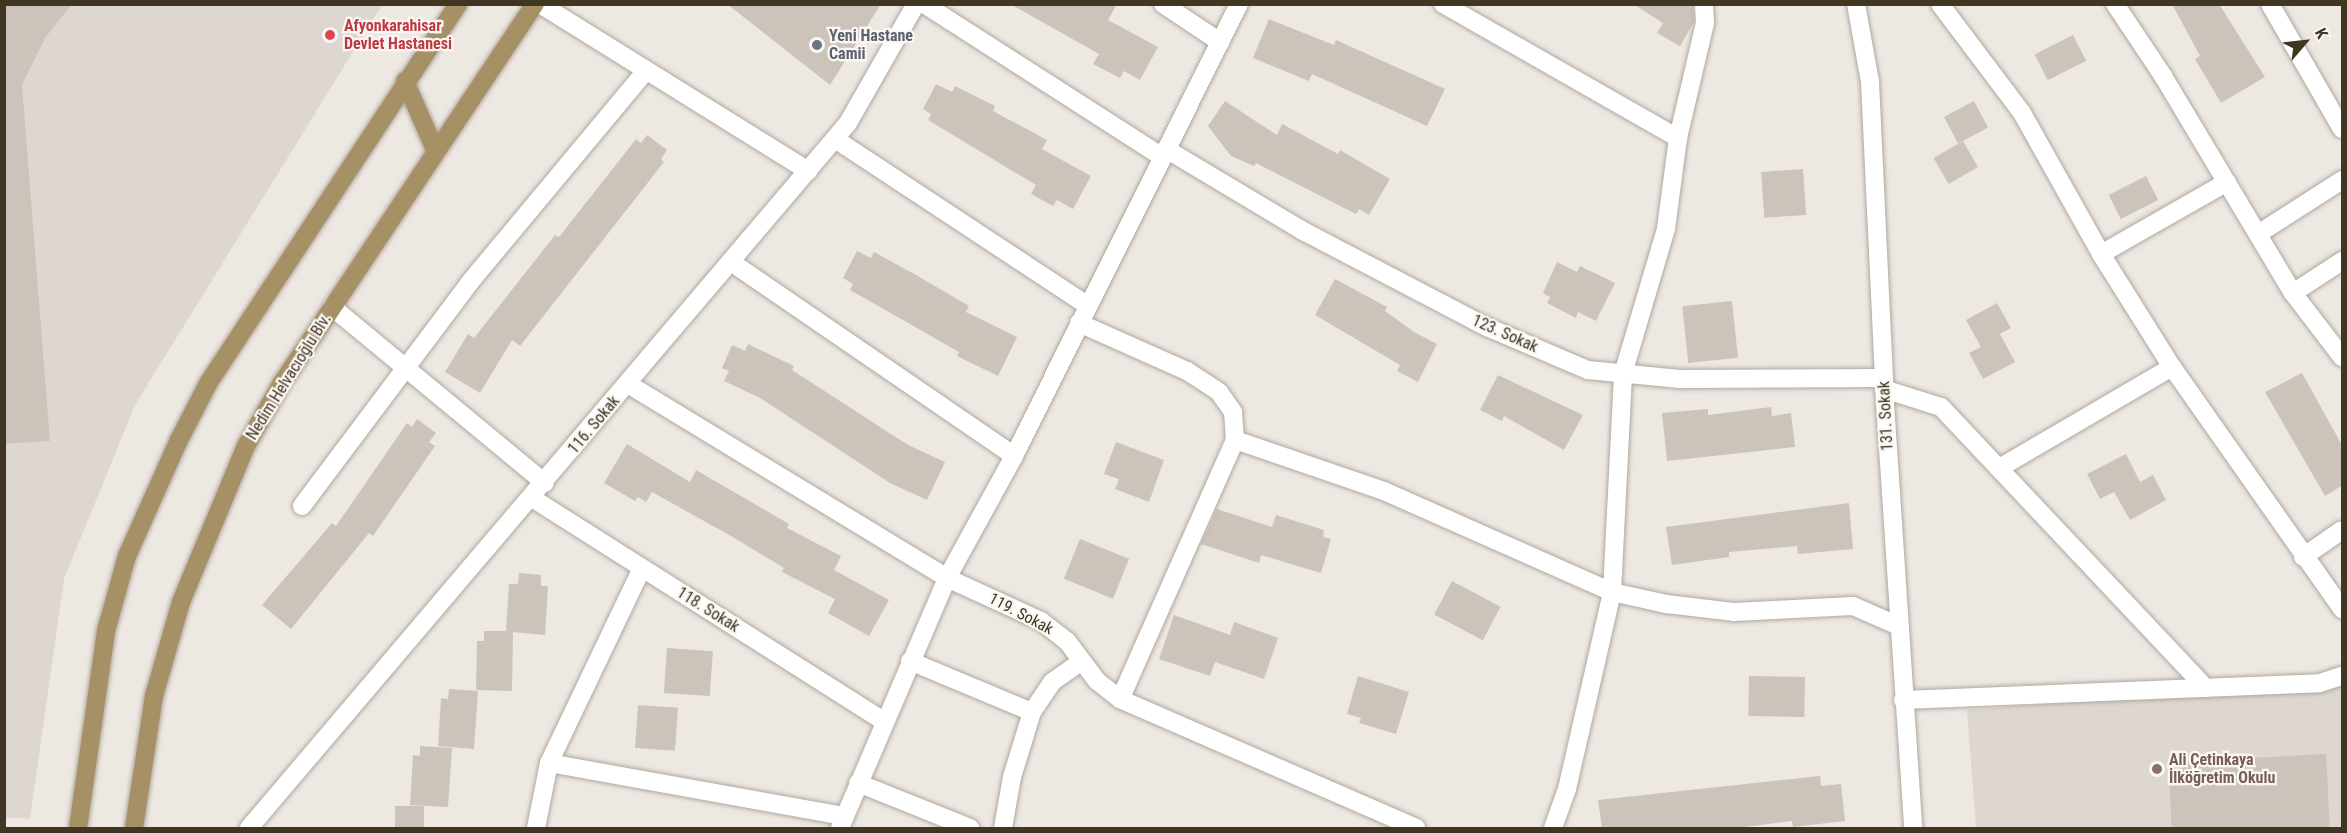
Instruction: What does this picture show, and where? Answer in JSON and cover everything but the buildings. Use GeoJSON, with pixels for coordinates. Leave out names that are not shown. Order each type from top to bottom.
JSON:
{"type":"FeatureCollection","features":[{"type":"Feature","properties":{"kind":"main road"},"geometry":{"type":"LineString","coordinates":[[78,828],[106,632],[128,556],[150,502],[209,382],[405,81],[458,4]]}},
{"type":"Feature","properties":{"kind":"main road","name":"Nedim Helvacıoğlu Blv."},"geometry":{"type":"LineString","coordinates":[[134,828],[154,696],[180,602],[246,446],[282,383],[535,4]]}},
{"type":"Feature","properties":{"kind":"main road"},"geometry":{"type":"LineString","coordinates":[[405,81],[436,152]]}},
{"type":"Feature","properties":{"kind":"street"},"geometry":{"type":"LineString","coordinates":[[540,4],[808,171]]}},
{"type":"Feature","properties":{"kind":"street","name":"116. Sokak"},"geometry":{"type":"LineString","coordinates":[[249,828],[545,483],[848,123],[916,4]]}},
{"type":"Feature","properties":{"kind":"street","name":"123. Sokak"},"geometry":{"type":"LineString","coordinates":[[924,4],[1164,153],[1303,231],[1487,327],[1588,370],[1680,378],[1884,383],[1941,407],[2001,467],[2206,688]]}},
{"type":"Feature","properties":{"kind":"street"},"geometry":{"type":"LineString","coordinates":[[1163,4],[1220,42]]}},
{"type":"Feature","properties":{"kind":"street"},"geometry":{"type":"LineString","coordinates":[[549,763],[842,822],[946,578],[1014,456],[1239,4]]}},
{"type":"Feature","properties":{"kind":"street"},"geometry":{"type":"LineString","coordinates":[[1443,4],[1678,138]]}},
{"type":"Feature","properties":{"kind":"street"},"geometry":{"type":"LineString","coordinates":[[1553,828],[1567,789],[1612,592],[1623,374],[1666,229],[1678,138],[1705,23],[1704,4]]}},
{"type":"Feature","properties":{"kind":"street","name":"131. Sokak"},"geometry":{"type":"LineString","coordinates":[[1856,4],[1870,82],[1884,383],[1913,828]]}},
{"type":"Feature","properties":{"kind":"street"},"geometry":{"type":"LineString","coordinates":[[1940,4],[2022,113],[2101,254],[2172,368],[2303,557],[2343,609]]}},
{"type":"Feature","properties":{"kind":"street"},"geometry":{"type":"LineString","coordinates":[[2115,4],[2227,182],[2293,293],[2343,357]]}},
{"type":"Feature","properties":{"kind":"street"},"geometry":{"type":"LineString","coordinates":[[2270,4],[2343,129]]}},
{"type":"Feature","properties":{"kind":"street"},"geometry":{"type":"LineString","coordinates":[[302,506],[470,282],[646,71]]}},
{"type":"Feature","properties":{"kind":"street"},"geometry":{"type":"LineString","coordinates":[[835,139],[1088,306]]}},
{"type":"Feature","properties":{"kind":"street"},"geometry":{"type":"LineString","coordinates":[[2258,234],[2343,180]]}},
{"type":"Feature","properties":{"kind":"street"},"geometry":{"type":"LineString","coordinates":[[2101,254],[2227,182]]}},
{"type":"Feature","properties":{"kind":"street"},"geometry":{"type":"LineString","coordinates":[[2293,293],[2343,261]]}},
{"type":"Feature","properties":{"kind":"street"},"geometry":{"type":"LineString","coordinates":[[731,262],[1014,456]]}},
{"type":"Feature","properties":{"kind":"street"},"geometry":{"type":"LineString","coordinates":[[332,307],[407,365],[545,483]]}},
{"type":"Feature","properties":{"kind":"street"},"geometry":{"type":"LineString","coordinates":[[1079,323],[1187,371],[1219,392],[1233,412],[1235,440],[1120,699]]}},
{"type":"Feature","properties":{"kind":"street"},"geometry":{"type":"LineString","coordinates":[[2001,467],[2172,368]]}},
{"type":"Feature","properties":{"kind":"street","name":"119. Sokak"},"geometry":{"type":"LineString","coordinates":[[628,384],[946,578],[1041,621],[1068,641],[1081,662],[1120,699],[1390,823],[1416,828]]}},
{"type":"Feature","properties":{"kind":"street"},"geometry":{"type":"LineString","coordinates":[[1235,440],[1384,491],[1612,592],[1666,604],[1734,612],[1853,606],[1899,626]]}},
{"type":"Feature","properties":{"kind":"street","name":"118. Sokak"},"geometry":{"type":"LineString","coordinates":[[531,498],[884,721]]}},
{"type":"Feature","properties":{"kind":"street"},"geometry":{"type":"LineString","coordinates":[[2303,557],[2343,530]]}},
{"type":"Feature","properties":{"kind":"street"},"geometry":{"type":"LineString","coordinates":[[536,828],[549,763],[642,568]]}},
{"type":"Feature","properties":{"kind":"street"},"geometry":{"type":"LineString","coordinates":[[910,661],[1032,712]]}},
{"type":"Feature","properties":{"kind":"street"},"geometry":{"type":"LineString","coordinates":[[1003,828],[1012,777],[1032,712],[1052,682],[1081,662]]}},
{"type":"Feature","properties":{"kind":"street"},"geometry":{"type":"LineString","coordinates":[[1903,700],[2320,683],[2343,676]]}},
{"type":"Feature","properties":{"kind":"street"},"geometry":{"type":"LineString","coordinates":[[858,783],[970,828]]}},
{"type":"Feature","properties":{"kind":"shaded area"},"geometry":{"type":"Polygon","coordinates":[[[4,5],[382,5],[135,405],[64,579],[30,819],[4,817],[4,5]]]}},
{"type":"Feature","properties":{"kind":"shaded area","name":"Ali Çetinkaya İlköğretim Okulu"},"geometry":{"type":"Polygon","coordinates":[[[2342,682],[2342,828],[1976,828],[1967,710],[2342,682]]]}},
{"type":"Feature","properties":{"kind":"place","name":"Afyonkarahisar Devlet Hastanesi"},"geometry":{"type":"Point","coordinates":[330,35]}},
{"type":"Feature","properties":{"kind":"place","name":"Yeni Hastane Camii"},"geometry":{"type":"Point","coordinates":[817,45]}},
{"type":"Feature","properties":{"kind":"place","name":"Ali Çetinkaya İlköğretim Okulu"},"geometry":{"type":"Point","coordinates":[2157,769]}}]}
